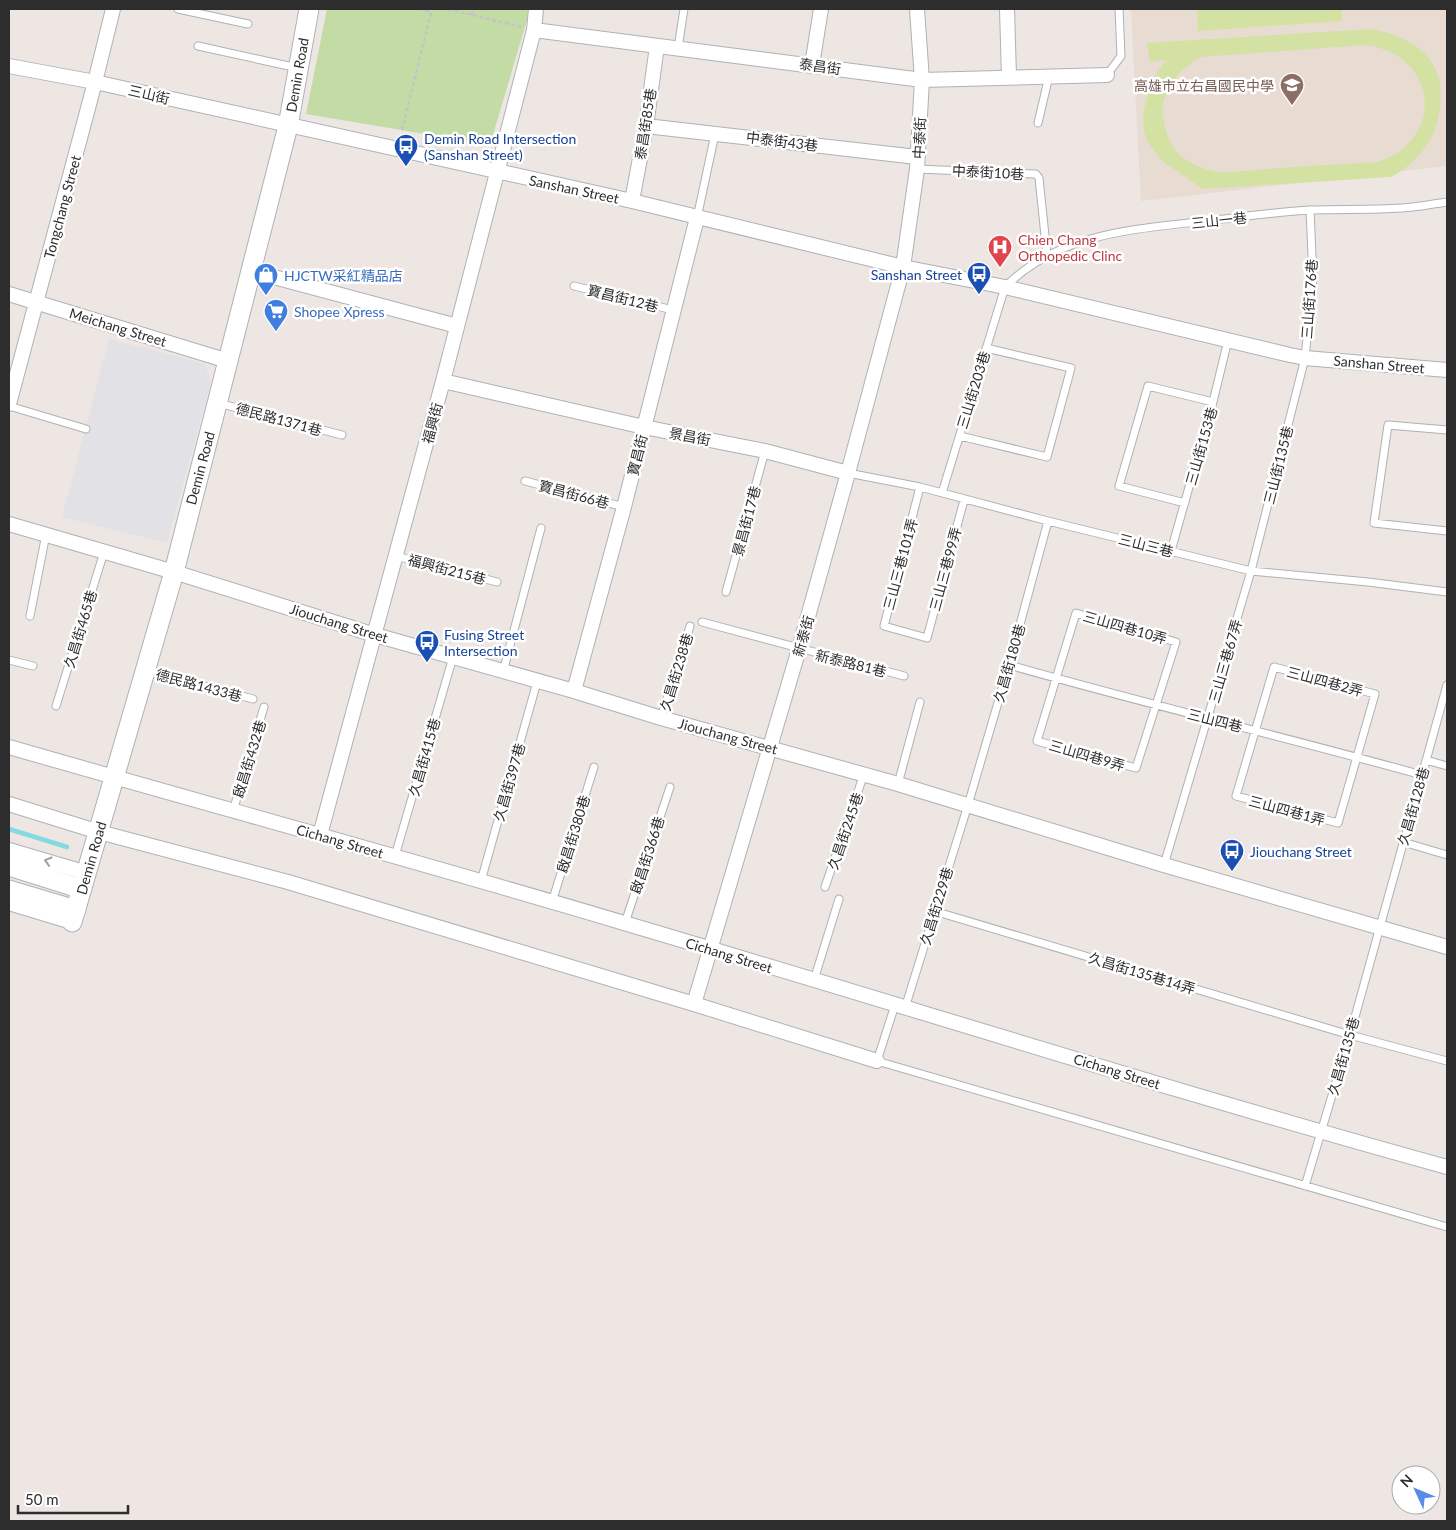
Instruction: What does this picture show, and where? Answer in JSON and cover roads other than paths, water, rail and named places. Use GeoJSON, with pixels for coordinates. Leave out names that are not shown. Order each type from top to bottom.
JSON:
{"type":"FeatureCollection","features":[{"type":"Feature","properties":{"kind":"street","name":"Tongchang Street"},"geometry":{"type":"LineString","coordinates":[[9,405],[113,9]]}},
{"type":"Feature","properties":{"kind":"street","name":"Demin Road"},"geometry":{"type":"LineString","coordinates":[[74,916],[174,572],[288,126],[309,9]]}},
{"type":"Feature","properties":{"kind":"street","name":"福興街"},"geometry":{"type":"LineString","coordinates":[[320,835],[443,381],[534,30],[536,9]]}},
{"type":"Feature","properties":{"kind":"street"},"geometry":{"type":"LineString","coordinates":[[812,65],[820,9]]}},
{"type":"Feature","properties":{"kind":"street","name":"中泰街"},"geometry":{"type":"LineString","coordinates":[[902,266],[917,163],[922,80],[917,9]]}},
{"type":"Feature","properties":{"kind":"street"},"geometry":{"type":"LineString","coordinates":[[1007,9],[1009,77]]}},
{"type":"Feature","properties":{"kind":"street","name":"泰昌街"},"geometry":{"type":"LineString","coordinates":[[534,30],[922,80],[1107,75]]}},
{"type":"Feature","properties":{"kind":"street","name":"泰昌街85巷"},"geometry":{"type":"LineString","coordinates":[[632,201],[646,126],[657,46]]}},
{"type":"Feature","properties":{"kind":"street","name":"三山街"},"geometry":{"type":"LineString","coordinates":[[9,66],[95,82],[288,126]]}},
{"type":"Feature","properties":{"kind":"street","name":"Sanshan Street"},"geometry":{"type":"LineString","coordinates":[[288,126],[632,201],[902,266],[1005,287],[1305,358],[1447,370]]}},
{"type":"Feature","properties":{"kind":"street","name":"中泰街43巷"},"geometry":{"type":"LineString","coordinates":[[646,126],[917,163]]}},
{"type":"Feature","properties":{"kind":"street","name":"寶昌街"},"geometry":{"type":"LineString","coordinates":[[574,691],[624,507],[672,310],[697,218]]}},
{"type":"Feature","properties":{"kind":"street","name":"新泰街"},"geometry":{"type":"LineString","coordinates":[[694,1004],[799,649],[848,473],[902,266]]}},
{"type":"Feature","properties":{"kind":"street"},"geometry":{"type":"LineString","coordinates":[[251,271],[457,326]]}},
{"type":"Feature","properties":{"kind":"street","name":"Meichang Street"},"geometry":{"type":"LineString","coordinates":[[9,294],[228,361]]}},
{"type":"Feature","properties":{"kind":"street","name":"景昌街"},"geometry":{"type":"LineString","coordinates":[[443,381],[644,427],[765,451],[848,473]]}},
{"type":"Feature","properties":{"kind":"street","name":"Jiouchang Street"},"geometry":{"type":"LineString","coordinates":[[9,524],[174,572],[375,635],[574,691],[661,718],[864,774],[1164,865],[1380,926],[1447,947]]}},
{"type":"Feature","properties":{"kind":"street","name":"Cichang Street"},"geometry":{"type":"LineString","coordinates":[[9,747],[625,923],[1320,1132],[1447,1167]]}},
{"type":"Feature","properties":{"kind":"street"},"geometry":{"type":"LineString","coordinates":[[9,804],[99,832],[288,882],[877,1061]]}},
{"type":"Feature","properties":{"kind":"street"},"geometry":{"type":"LineString","coordinates":[[9,850],[84,881]]}},
{"type":"Feature","properties":{"kind":"street"},"geometry":{"type":"LineString","coordinates":[[9,866],[84,881]]}},
{"type":"Feature","properties":{"kind":"street"},"geometry":{"type":"LineString","coordinates":[[9,890],[74,916]]}},
{"type":"Feature","properties":{"kind":"street"},"geometry":{"type":"LineString","coordinates":[[9,903],[74,916]]}},
{"type":"Feature","properties":{"kind":"lane"},"geometry":{"type":"LineString","coordinates":[[178,9],[248,24]]}},
{"type":"Feature","properties":{"kind":"lane"},"geometry":{"type":"LineString","coordinates":[[678,48],[684,9]]}},
{"type":"Feature","properties":{"kind":"lane"},"geometry":{"type":"LineString","coordinates":[[1107,75],[1121,56],[1119,9]]}},
{"type":"Feature","properties":{"kind":"lane"},"geometry":{"type":"LineString","coordinates":[[198,46],[298,68]]}},
{"type":"Feature","properties":{"kind":"lane"},"geometry":{"type":"LineString","coordinates":[[1038,123],[1049,76]]}},
{"type":"Feature","properties":{"kind":"lane"},"geometry":{"type":"LineString","coordinates":[[697,218],[715,134]]}},
{"type":"Feature","properties":{"kind":"lane","name":"中泰街10巷"},"geometry":{"type":"LineString","coordinates":[[917,163],[1036,174],[1039,178],[1047,255]]}},
{"type":"Feature","properties":{"kind":"lane","name":"三山一巷"},"geometry":{"type":"LineString","coordinates":[[1005,287],[1015,276],[1047,255],[1070,244],[1094,237],[1145,228],[1310,210],[1403,208],[1447,202]]}},
{"type":"Feature","properties":{"kind":"lane","name":"三山街176巷"},"geometry":{"type":"LineString","coordinates":[[1305,358],[1313,278],[1310,210]]}},
{"type":"Feature","properties":{"kind":"lane","name":"寶昌街12巷"},"geometry":{"type":"LineString","coordinates":[[574,286],[672,310]]}},
{"type":"Feature","properties":{"kind":"lane","name":"三山街203巷"},"geometry":{"type":"LineString","coordinates":[[942,493],[1005,287]]}},
{"type":"Feature","properties":{"kind":"lane","name":"三山街153巷"},"geometry":{"type":"LineString","coordinates":[[1172,551],[1228,340]]}},
{"type":"Feature","properties":{"kind":"lane"},"geometry":{"type":"LineString","coordinates":[[960,436],[1047,457],[1071,368],[986,348]]}},
{"type":"Feature","properties":{"kind":"lane","name":"三山街135巷"},"geometry":{"type":"LineString","coordinates":[[1251,572],[1305,358]]}},
{"type":"Feature","properties":{"kind":"lane"},"geometry":{"type":"LineString","coordinates":[[1185,504],[1119,486],[1148,386],[1213,402]]}},
{"type":"Feature","properties":{"kind":"lane","name":"德民路1371巷"},"geometry":{"type":"LineString","coordinates":[[217,403],[342,435]]}},
{"type":"Feature","properties":{"kind":"lane"},"geometry":{"type":"LineString","coordinates":[[9,405],[86,428]]}},
{"type":"Feature","properties":{"kind":"lane"},"geometry":{"type":"LineString","coordinates":[[1447,430],[1388,425],[1374,523],[1447,530]]}},
{"type":"Feature","properties":{"kind":"lane","name":"景昌街17巷"},"geometry":{"type":"LineString","coordinates":[[726,592],[765,451]]}},
{"type":"Feature","properties":{"kind":"lane","name":"三山三巷"},"geometry":{"type":"LineString","coordinates":[[848,473],[920,487],[964,500],[1251,572],[1368,582],[1447,592]]}},
{"type":"Feature","properties":{"kind":"lane","name":"寶昌街66巷"},"geometry":{"type":"LineString","coordinates":[[525,481],[624,507]]}},
{"type":"Feature","properties":{"kind":"lane","name":"三山三巷101弄"},"geometry":{"type":"LineString","coordinates":[[920,487],[884,626],[927,638]]}},
{"type":"Feature","properties":{"kind":"lane","name":"三山三巷99弄"},"geometry":{"type":"LineString","coordinates":[[927,638],[964,500]]}},
{"type":"Feature","properties":{"kind":"lane","name":"久昌街180巷"},"geometry":{"type":"LineString","coordinates":[[968,805],[1048,521]]}},
{"type":"Feature","properties":{"kind":"lane"},"geometry":{"type":"LineString","coordinates":[[503,672],[541,528]]}},
{"type":"Feature","properties":{"kind":"lane"},"geometry":{"type":"LineString","coordinates":[[30,616],[46,534]]}},
{"type":"Feature","properties":{"kind":"lane","name":"久昌街465巷"},"geometry":{"type":"LineString","coordinates":[[56,706],[104,552]]}},
{"type":"Feature","properties":{"kind":"lane","name":"福興街215巷"},"geometry":{"type":"LineString","coordinates":[[396,556],[497,582]]}},
{"type":"Feature","properties":{"kind":"lane","name":"三山三巷67弄"},"geometry":{"type":"LineString","coordinates":[[1164,865],[1251,572]]}},
{"type":"Feature","properties":{"kind":"lane","name":"三山四巷10弄"},"geometry":{"type":"LineString","coordinates":[[1055,678],[1076,613],[1176,642],[1156,706]]}},
{"type":"Feature","properties":{"kind":"lane","name":"新泰路81巷"},"geometry":{"type":"LineString","coordinates":[[702,622],[904,676]]}},
{"type":"Feature","properties":{"kind":"lane","name":"久昌街238巷"},"geometry":{"type":"LineString","coordinates":[[661,718],[690,626]]}},
{"type":"Feature","properties":{"kind":"lane","name":"久昌街415巷"},"geometry":{"type":"LineString","coordinates":[[395,856],[453,657]]}},
{"type":"Feature","properties":{"kind":"lane"},"geometry":{"type":"LineString","coordinates":[[9,660],[33,666]]}},
{"type":"Feature","properties":{"kind":"lane","name":"三山四巷"},"geometry":{"type":"LineString","coordinates":[[1009,664],[1156,706],[1256,730],[1422,775]]}},
{"type":"Feature","properties":{"kind":"lane","name":"三山四巷2弄"},"geometry":{"type":"LineString","coordinates":[[1256,730],[1274,667],[1366,691],[1375,694],[1357,757]]}},
{"type":"Feature","properties":{"kind":"lane","name":"德民路1433巷"},"geometry":{"type":"LineString","coordinates":[[145,671],[253,699]]}},
{"type":"Feature","properties":{"kind":"lane","name":"三山四巷9弄"},"geometry":{"type":"LineString","coordinates":[[1055,678],[1037,741],[1136,768],[1156,706]]}},
{"type":"Feature","properties":{"kind":"lane","name":"久昌街397巷"},"geometry":{"type":"LineString","coordinates":[[481,881],[537,682]]}},
{"type":"Feature","properties":{"kind":"lane","name":"久昌街128巷"},"geometry":{"type":"LineString","coordinates":[[1380,926],[1447,685]]}},
{"type":"Feature","properties":{"kind":"lane"},"geometry":{"type":"LineString","coordinates":[[898,784],[920,702]]}},
{"type":"Feature","properties":{"kind":"lane","name":"啟昌街432巷"},"geometry":{"type":"LineString","coordinates":[[233,811],[264,707]]}},
{"type":"Feature","properties":{"kind":"lane","name":"三山四巷1弄"},"geometry":{"type":"LineString","coordinates":[[1256,730],[1236,796],[1338,824],[1357,757]]}},
{"type":"Feature","properties":{"kind":"lane"},"geometry":{"type":"LineString","coordinates":[[1426,760],[1447,766]]}},
{"type":"Feature","properties":{"kind":"lane","name":"啟昌街380巷"},"geometry":{"type":"LineString","coordinates":[[552,902],[594,767]]}},
{"type":"Feature","properties":{"kind":"lane","name":"久昌街245巷"},"geometry":{"type":"LineString","coordinates":[[825,887],[864,774]]}},
{"type":"Feature","properties":{"kind":"lane","name":"啟昌街366巷"},"geometry":{"type":"LineString","coordinates":[[625,923],[670,787]]}},
{"type":"Feature","properties":{"kind":"lane","name":"久昌街229巷"},"geometry":{"type":"LineString","coordinates":[[877,1061],[900,1006],[968,805]]}},
{"type":"Feature","properties":{"kind":"lane"},"geometry":{"type":"LineString","coordinates":[[1403,842],[1447,855]]}},
{"type":"Feature","properties":{"kind":"lane"},"geometry":{"type":"LineString","coordinates":[[814,980],[839,899]]}},
{"type":"Feature","properties":{"kind":"lane","name":"久昌街135巷14弄"},"geometry":{"type":"LineString","coordinates":[[934,910],[1350,1035],[1447,1061]]}},
{"type":"Feature","properties":{"kind":"lane","name":"久昌街135巷"},"geometry":{"type":"LineString","coordinates":[[1305,1186],[1380,926]]}},
{"type":"Feature","properties":{"kind":"lane"},"geometry":{"type":"LineString","coordinates":[[877,1061],[1447,1227]]}},
{"type":"Feature","properties":{"kind":"waterway"},"geometry":{"type":"LineString","coordinates":[[9,829],[67,847]]}},
{"type":"Feature","properties":{"kind":"place","name":"高雄市立右昌國民中學"},"geometry":{"type":"Point","coordinates":[1292,106]}},
{"type":"Feature","properties":{"kind":"place","name":"Demin Road Intersection (Sanshan Street)"},"geometry":{"type":"Point","coordinates":[406,167]}},
{"type":"Feature","properties":{"kind":"place","name":"Chien Chang Orthopedic Clinc"},"geometry":{"type":"Point","coordinates":[1000,268]}},
{"type":"Feature","properties":{"kind":"place","name":"Sanshan Street"},"geometry":{"type":"Point","coordinates":[979,295]}},
{"type":"Feature","properties":{"kind":"place","name":"HJCTW采紅精品店"},"geometry":{"type":"Point","coordinates":[266,296]}},
{"type":"Feature","properties":{"kind":"place","name":"Shopee Xpress"},"geometry":{"type":"Point","coordinates":[276,332]}},
{"type":"Feature","properties":{"kind":"place","name":"Fusing Street Intersection"},"geometry":{"type":"Point","coordinates":[427,663]}},
{"type":"Feature","properties":{"kind":"place","name":"Jiouchang Street"},"geometry":{"type":"Point","coordinates":[1232,872]}}]}
